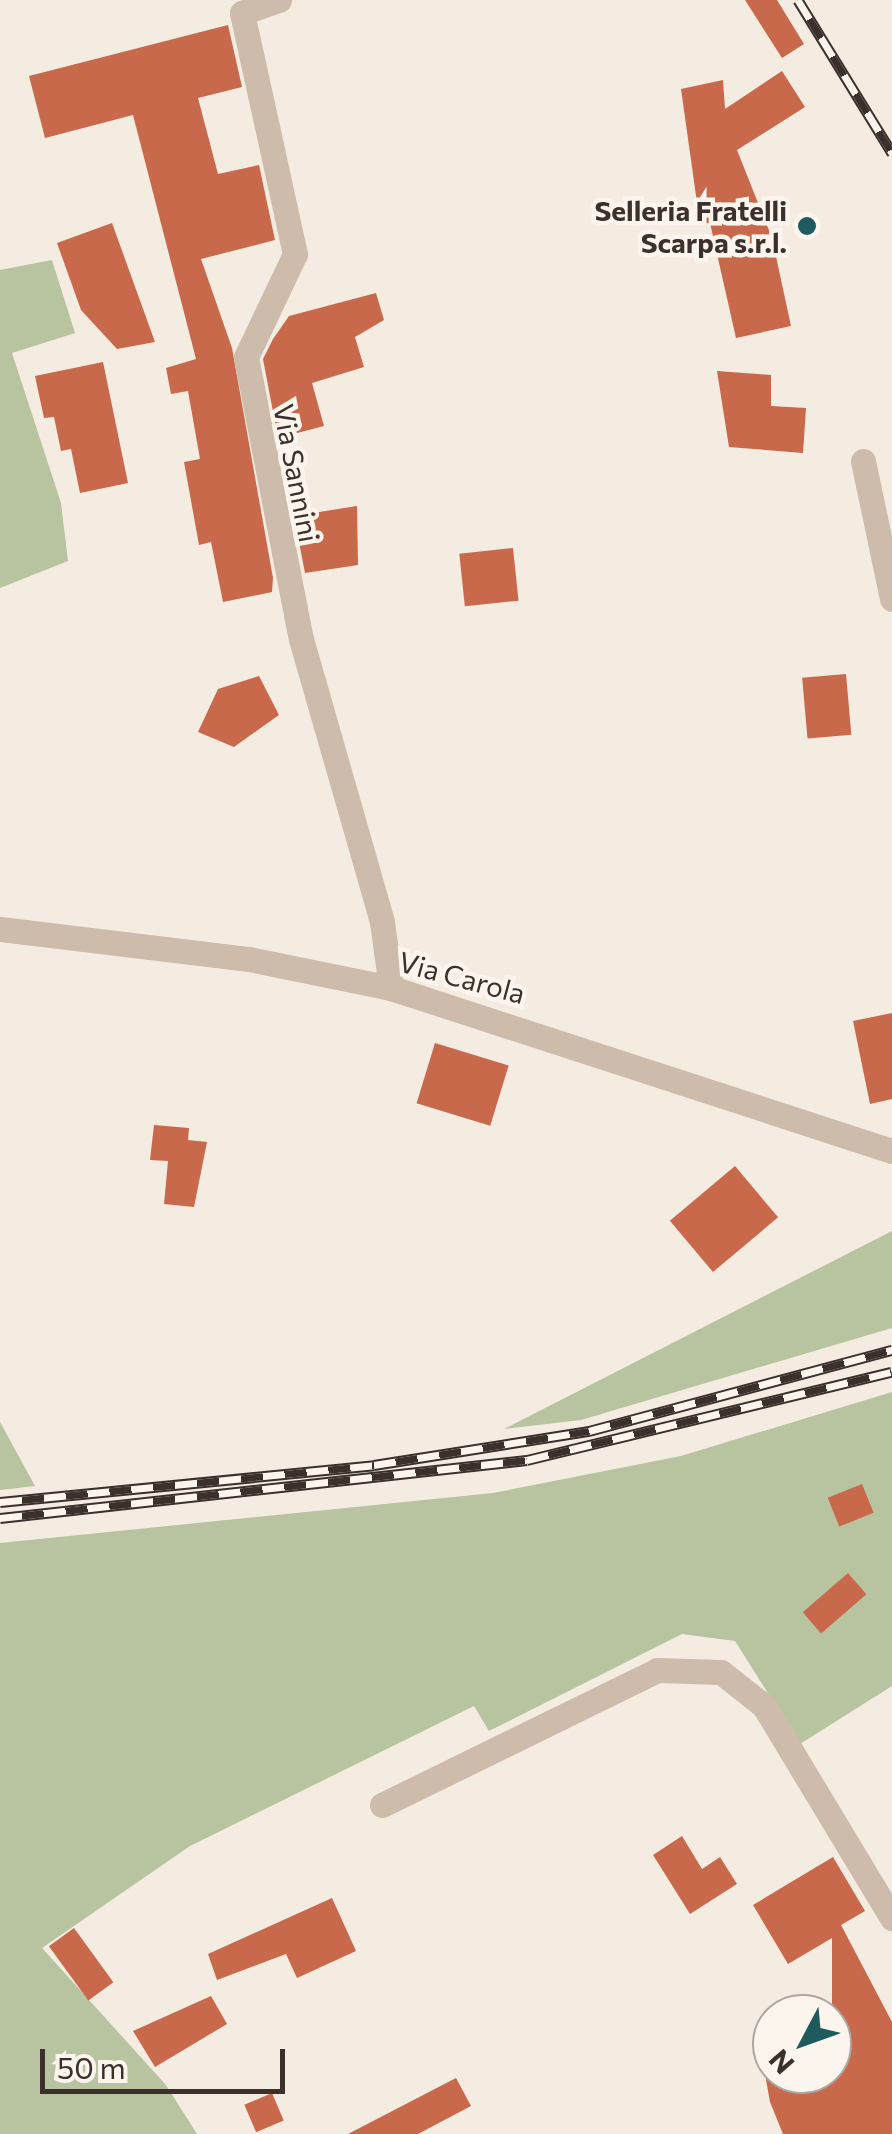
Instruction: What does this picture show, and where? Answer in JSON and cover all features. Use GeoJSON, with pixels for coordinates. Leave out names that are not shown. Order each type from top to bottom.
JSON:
{"type":"FeatureCollection","features":[{"type":"Feature","properties":{"kind":"street","name":"Via Sannini"},"geometry":{"type":"LineString","coordinates":[[279,0],[242,13],[294,254],[246,357],[293,602],[382,922],[391,988]]}},
{"type":"Feature","properties":{"kind":"street"},"geometry":{"type":"LineString","coordinates":[[863,461],[892,599]]}},
{"type":"Feature","properties":{"kind":"street","name":"Via Carola"},"geometry":{"type":"LineString","coordinates":[[0,929],[249,959],[391,988],[892,1151]]}},
{"type":"Feature","properties":{"kind":"street"},"geometry":{"type":"LineString","coordinates":[[382,1805],[657,1670],[721,1672],[764,1706],[892,1918]]}},
{"type":"Feature","properties":{"kind":"green space"},"geometry":{"type":"Polygon","coordinates":[[[52,260],[75,333],[12,353],[61,503],[68,561],[0,588],[0,270],[52,260]]]}},
{"type":"Feature","properties":{"kind":"green space"},"geometry":{"type":"Polygon","coordinates":[[[892,1231],[892,1328],[581,1420],[504,1429],[892,1231]]]}},
{"type":"Feature","properties":{"kind":"green space"},"geometry":{"type":"Polygon","coordinates":[[[892,1392],[892,1686],[800,1744],[735,1641],[682,1634],[489,1731],[474,1706],[190,1846],[42,1948],[166,2085],[197,2134],[0,2134],[0,1543],[493,1493],[681,1456],[892,1392]]]}},
{"type":"Feature","properties":{"kind":"green space"},"geometry":{"type":"Polygon","coordinates":[[[0,1422],[35,1486],[0,1490],[0,1422]]]}},
{"type":"Feature","properties":{"kind":"building"},"geometry":{"type":"Polygon","coordinates":[[[745,0],[777,0],[804,44],[782,58],[745,0]]]}},
{"type":"Feature","properties":{"kind":"building"},"geometry":{"type":"Polygon","coordinates":[[[228,25],[242,87],[198,98],[218,174],[259,165],[275,240],[201,259],[232,348],[273,578],[272,592],[223,602],[211,542],[199,545],[184,462],[200,459],[188,391],[171,394],[166,368],[196,359],[133,115],[45,138],[29,76],[228,25]]]}},
{"type":"Feature","properties":{"kind":"building"},"geometry":{"type":"Polygon","coordinates":[[[782,71],[805,107],[737,150],[772,238],[791,326],[736,338],[710,223],[700,224],[681,89],[723,80],[725,109],[782,71]]]}},
{"type":"Feature","properties":{"kind":"building"},"geometry":{"type":"Polygon","coordinates":[[[112,223],[155,342],[117,349],[81,310],[57,243],[112,223]]]}},
{"type":"Feature","properties":{"kind":"building"},"geometry":{"type":"Polygon","coordinates":[[[376,293],[384,320],[355,337],[364,367],[312,383],[324,426],[278,438],[263,359],[273,339],[289,316],[376,293]]]}},
{"type":"Feature","properties":{"kind":"building"},"geometry":{"type":"Polygon","coordinates":[[[103,362],[128,483],[80,493],[71,449],[61,451],[54,417],[44,418],[35,376],[103,362]]]}},
{"type":"Feature","properties":{"kind":"building"},"geometry":{"type":"Polygon","coordinates":[[[717,371],[771,375],[771,406],[806,408],[803,453],[729,447],[717,371]]]}},
{"type":"Feature","properties":{"kind":"building"},"geometry":{"type":"Polygon","coordinates":[[[357,506],[358,565],[305,573],[294,516],[357,506]]]}},
{"type":"Feature","properties":{"kind":"building"},"geometry":{"type":"Polygon","coordinates":[[[513,548],[519,601],[465,606],[459,554],[513,548]]]}},
{"type":"Feature","properties":{"kind":"building"},"geometry":{"type":"Polygon","coordinates":[[[846,674],[851,735],[807,739],[802,678],[846,674]]]}},
{"type":"Feature","properties":{"kind":"building"},"geometry":{"type":"Polygon","coordinates":[[[259,676],[279,715],[234,747],[198,732],[218,689],[259,676]]]}},
{"type":"Feature","properties":{"kind":"building"},"geometry":{"type":"Polygon","coordinates":[[[892,1013],[892,1099],[870,1104],[853,1021],[892,1013]]]}},
{"type":"Feature","properties":{"kind":"building"},"geometry":{"type":"Polygon","coordinates":[[[435,1043],[509,1066],[490,1126],[417,1103],[435,1043]]]}},
{"type":"Feature","properties":{"kind":"building"},"geometry":{"type":"Polygon","coordinates":[[[154,1125],[189,1128],[188,1140],[207,1142],[194,1207],[164,1204],[168,1161],[150,1160],[154,1125]]]}},
{"type":"Feature","properties":{"kind":"building"},"geometry":{"type":"Polygon","coordinates":[[[735,1166],[778,1217],[713,1272],[670,1221],[735,1166]]]}},
{"type":"Feature","properties":{"kind":"building"},"geometry":{"type":"Polygon","coordinates":[[[862,1484],[874,1513],[839,1527],[828,1498],[862,1484]]]}},
{"type":"Feature","properties":{"kind":"building"},"geometry":{"type":"Polygon","coordinates":[[[848,1573],[866,1594],[821,1633],[803,1612],[848,1573]]]}},
{"type":"Feature","properties":{"kind":"building"},"geometry":{"type":"Polygon","coordinates":[[[682,1836],[702,1869],[720,1857],[737,1884],[690,1914],[653,1855],[682,1836]]]}},
{"type":"Feature","properties":{"kind":"building"},"geometry":{"type":"Polygon","coordinates":[[[833,1857],[865,1911],[841,1925],[892,2022],[892,2134],[783,2134],[769,2094],[852,2094],[852,1994],[832,1994],[832,1938],[788,1964],[753,1905],[833,1857]]]}},
{"type":"Feature","properties":{"kind":"building"},"geometry":{"type":"Polygon","coordinates":[[[332,1898],[356,1951],[297,1978],[286,1954],[217,1980],[208,1954],[332,1898]]]}},
{"type":"Feature","properties":{"kind":"building"},"geometry":{"type":"Polygon","coordinates":[[[74,1928],[113,1982],[88,2000],[49,1946],[74,1928]]]}},
{"type":"Feature","properties":{"kind":"building"},"geometry":{"type":"Polygon","coordinates":[[[211,1996],[227,2024],[155,2067],[133,2031],[211,1996]]]}},
{"type":"Feature","properties":{"kind":"building"},"geometry":{"type":"Polygon","coordinates":[[[456,2078],[471,2106],[418,2134],[348,2134],[456,2078]]]}},
{"type":"Feature","properties":{"kind":"building"},"geometry":{"type":"Polygon","coordinates":[[[272,2093],[284,2121],[256,2132],[244,2105],[272,2093]]]}},
{"type":"Feature","properties":{"kind":"railway"},"geometry":{"type":"LineString","coordinates":[[798,0],[892,153]]}},
{"type":"Feature","properties":{"kind":"railway"},"geometry":{"type":"LineString","coordinates":[[0,1502],[374,1465],[589,1431],[892,1350]]}},
{"type":"Feature","properties":{"kind":"railway"},"geometry":{"type":"LineString","coordinates":[[0,1518],[527,1460],[892,1372]]}},
{"type":"Feature","properties":{"kind":"place","name":"Selleria Fratelli Scarpa s.r.l."},"geometry":{"type":"Point","coordinates":[807,226]}}]}
